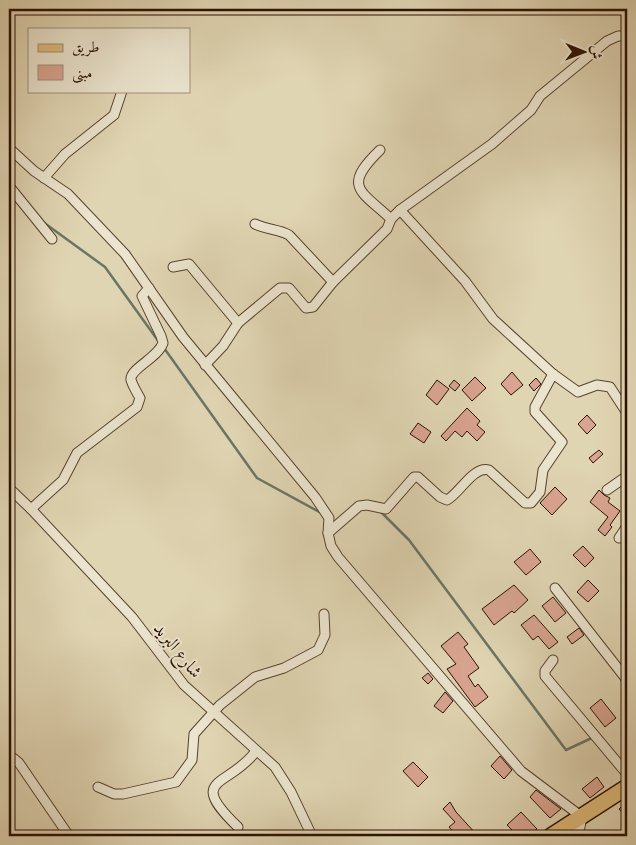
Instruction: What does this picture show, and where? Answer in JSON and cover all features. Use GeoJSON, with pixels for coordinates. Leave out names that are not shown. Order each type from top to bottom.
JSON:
{"type":"FeatureCollection","features":[{"type":"Feature","properties":{"kind":"main road"},"geometry":{"type":"LineString","coordinates":[[551,836],[627,787]]}},
{"type":"Feature","properties":{"kind":"street"},"geometry":{"type":"LineString","coordinates":[[205,365],[223,346],[238,322],[284,286],[289,288],[306,308],[313,308],[333,282],[387,229],[391,218],[400,210],[492,144],[531,110],[540,96],[607,41],[618,36],[627,36]]}},
{"type":"Feature","properties":{"kind":"street"},"geometry":{"type":"LineString","coordinates":[[44,178],[65,154],[114,115],[122,92]]}},
{"type":"Feature","properties":{"kind":"street"},"geometry":{"type":"LineString","coordinates":[[9,148],[44,178],[68,194],[125,254],[205,365],[315,497],[329,518],[328,533],[331,546],[338,557],[521,770],[582,817],[580,827],[574,836]]}},
{"type":"Feature","properties":{"kind":"street"},"geometry":{"type":"LineString","coordinates":[[380,150],[359,174],[357,184],[373,204],[391,218]]}},
{"type":"Feature","properties":{"kind":"street"},"geometry":{"type":"LineString","coordinates":[[9,186],[52,239]]}},
{"type":"Feature","properties":{"kind":"street"},"geometry":{"type":"LineString","coordinates":[[400,210],[465,281],[493,319],[553,374],[578,392],[597,385],[610,387],[627,413]]}},
{"type":"Feature","properties":{"kind":"street"},"geometry":{"type":"LineString","coordinates":[[255,224],[264,228],[280,230],[289,235],[333,282]]}},
{"type":"Feature","properties":{"kind":"street"},"geometry":{"type":"LineString","coordinates":[[173,267],[188,264],[238,322]]}},
{"type":"Feature","properties":{"kind":"street"},"geometry":{"type":"LineString","coordinates":[[31,508],[64,480],[77,453],[137,407],[140,398],[132,383],[131,375],[134,370],[154,357],[163,343],[142,296],[149,288]]}},
{"type":"Feature","properties":{"kind":"street"},"geometry":{"type":"LineString","coordinates":[[328,533],[359,506],[367,505],[386,509],[414,477],[418,477],[440,497],[447,500],[477,472],[485,469],[489,470],[525,504],[531,503],[540,492],[543,470],[562,442],[535,412],[535,407],[553,374]]}},
{"type":"Feature","properties":{"kind":"street"},"geometry":{"type":"LineString","coordinates":[[607,490],[627,476]]}},
{"type":"Feature","properties":{"kind":"street","name":"شارع البريد"},"geometry":{"type":"LineString","coordinates":[[9,488],[31,508],[132,617],[184,685],[256,752],[268,759],[281,774],[312,836]]}},
{"type":"Feature","properties":{"kind":"street"},"geometry":{"type":"LineString","coordinates":[[619,538],[627,526]]}},
{"type":"Feature","properties":{"kind":"street"},"geometry":{"type":"LineString","coordinates":[[555,588],[627,680]]}},
{"type":"Feature","properties":{"kind":"street"},"geometry":{"type":"LineString","coordinates":[[98,787],[114,794],[124,794],[176,782],[192,760],[194,734],[234,692],[255,677],[284,668],[318,650],[325,635],[324,614]]}},
{"type":"Feature","properties":{"kind":"street"},"geometry":{"type":"LineString","coordinates":[[553,660],[545,671],[545,676],[627,774]]}},
{"type":"Feature","properties":{"kind":"street"},"geometry":{"type":"LineString","coordinates":[[238,827],[217,806],[213,798],[214,788],[222,779],[241,768],[256,752]]}},
{"type":"Feature","properties":{"kind":"street"},"geometry":{"type":"LineString","coordinates":[[9,758],[13,758],[19,763],[70,836]]}},
{"type":"Feature","properties":{"kind":"building"},"geometry":{"type":"Polygon","coordinates":[[[512,372],[523,385],[511,395],[501,384],[512,372]]]}},
{"type":"Feature","properties":{"kind":"building"},"geometry":{"type":"Polygon","coordinates":[[[475,377],[486,388],[472,401],[462,390],[475,377]]]}},
{"type":"Feature","properties":{"kind":"building"},"geometry":{"type":"Polygon","coordinates":[[[536,378],[541,384],[534,391],[529,385],[536,378]]]}},
{"type":"Feature","properties":{"kind":"building"},"geometry":{"type":"Polygon","coordinates":[[[437,380],[449,389],[437,405],[426,395],[437,380]]]}},
{"type":"Feature","properties":{"kind":"building"},"geometry":{"type":"Polygon","coordinates":[[[454,380],[460,385],[455,391],[449,386],[454,380]]]}},
{"type":"Feature","properties":{"kind":"building"},"geometry":{"type":"Polygon","coordinates":[[[467,408],[480,421],[477,425],[485,432],[477,441],[467,431],[462,437],[455,431],[446,441],[441,436],[467,408]]]}},
{"type":"Feature","properties":{"kind":"building"},"geometry":{"type":"Polygon","coordinates":[[[587,415],[596,425],[587,434],[578,424],[587,415]]]}},
{"type":"Feature","properties":{"kind":"building"},"geometry":{"type":"Polygon","coordinates":[[[418,423],[431,432],[424,443],[410,434],[418,423]]]}},
{"type":"Feature","properties":{"kind":"building"},"geometry":{"type":"Polygon","coordinates":[[[599,450],[603,454],[593,463],[589,458],[599,450]]]}},
{"type":"Feature","properties":{"kind":"building"},"geometry":{"type":"Polygon","coordinates":[[[555,487],[567,499],[552,515],[540,503],[555,487]]]}},
{"type":"Feature","properties":{"kind":"building"},"geometry":{"type":"Polygon","coordinates":[[[599,490],[610,498],[608,502],[620,511],[605,536],[598,530],[608,517],[590,502],[599,490]]]}},
{"type":"Feature","properties":{"kind":"building"},"geometry":{"type":"Polygon","coordinates":[[[583,546],[594,558],[585,567],[573,555],[583,546]]]}},
{"type":"Feature","properties":{"kind":"building"},"geometry":{"type":"Polygon","coordinates":[[[530,549],[541,562],[526,575],[514,562],[530,549]]]}},
{"type":"Feature","properties":{"kind":"building"},"geometry":{"type":"Polygon","coordinates":[[[588,580],[599,591],[588,602],[577,592],[588,580]]]}},
{"type":"Feature","properties":{"kind":"building"},"geometry":{"type":"Polygon","coordinates":[[[514,585],[528,600],[514,613],[512,611],[494,625],[482,609],[514,585]]]}},
{"type":"Feature","properties":{"kind":"building"},"geometry":{"type":"Polygon","coordinates":[[[553,597],[566,613],[555,622],[542,606],[553,597]]]}},
{"type":"Feature","properties":{"kind":"building"},"geometry":{"type":"Polygon","coordinates":[[[534,615],[558,642],[549,649],[538,636],[533,640],[521,625],[534,615]]]}},
{"type":"Feature","properties":{"kind":"building"},"geometry":{"type":"Polygon","coordinates":[[[579,628],[584,635],[572,644],[567,637],[579,628]]]}},
{"type":"Feature","properties":{"kind":"building"},"geometry":{"type":"Polygon","coordinates":[[[458,632],[468,644],[464,647],[479,668],[468,676],[475,687],[478,684],[488,697],[475,707],[447,669],[456,664],[441,646],[458,632]]]}},
{"type":"Feature","properties":{"kind":"building"},"geometry":{"type":"Polygon","coordinates":[[[428,673],[433,679],[428,684],[422,678],[428,673]]]}},
{"type":"Feature","properties":{"kind":"building"},"geometry":{"type":"Polygon","coordinates":[[[445,692],[453,701],[443,713],[434,706],[445,692]]]}},
{"type":"Feature","properties":{"kind":"building"},"geometry":{"type":"Polygon","coordinates":[[[601,699],[616,718],[605,727],[590,708],[601,699]]]}},
{"type":"Feature","properties":{"kind":"building"},"geometry":{"type":"Polygon","coordinates":[[[500,756],[512,770],[504,779],[491,766],[500,756]]]}},
{"type":"Feature","properties":{"kind":"building"},"geometry":{"type":"Polygon","coordinates":[[[413,762],[428,777],[418,787],[403,771],[413,762]]]}},
{"type":"Feature","properties":{"kind":"building"},"geometry":{"type":"Polygon","coordinates":[[[597,777],[604,787],[590,798],[582,789],[597,777]]]}},
{"type":"Feature","properties":{"kind":"building"},"geometry":{"type":"Polygon","coordinates":[[[536,790],[561,809],[550,818],[530,797],[536,790]]]}},
{"type":"Feature","properties":{"kind":"building"},"geometry":{"type":"Polygon","coordinates":[[[627,801],[627,818],[619,809],[627,801]]]}},
{"type":"Feature","properties":{"kind":"building"},"geometry":{"type":"Polygon","coordinates":[[[450,802],[456,812],[478,836],[457,836],[449,827],[455,822],[443,809],[450,802]]]}},
{"type":"Feature","properties":{"kind":"building"},"geometry":{"type":"Polygon","coordinates":[[[521,812],[537,829],[528,836],[518,836],[507,825],[521,812]]]}},
{"type":"Feature","properties":{"kind":"waterway"},"geometry":{"type":"LineString","coordinates":[[43,222],[105,267],[159,342]]}},
{"type":"Feature","properties":{"kind":"waterway"},"geometry":{"type":"LineString","coordinates":[[164,348],[257,478],[323,514]]}},
{"type":"Feature","properties":{"kind":"waterway"},"geometry":{"type":"LineString","coordinates":[[380,511],[409,540],[566,750],[594,737]]}}]}
